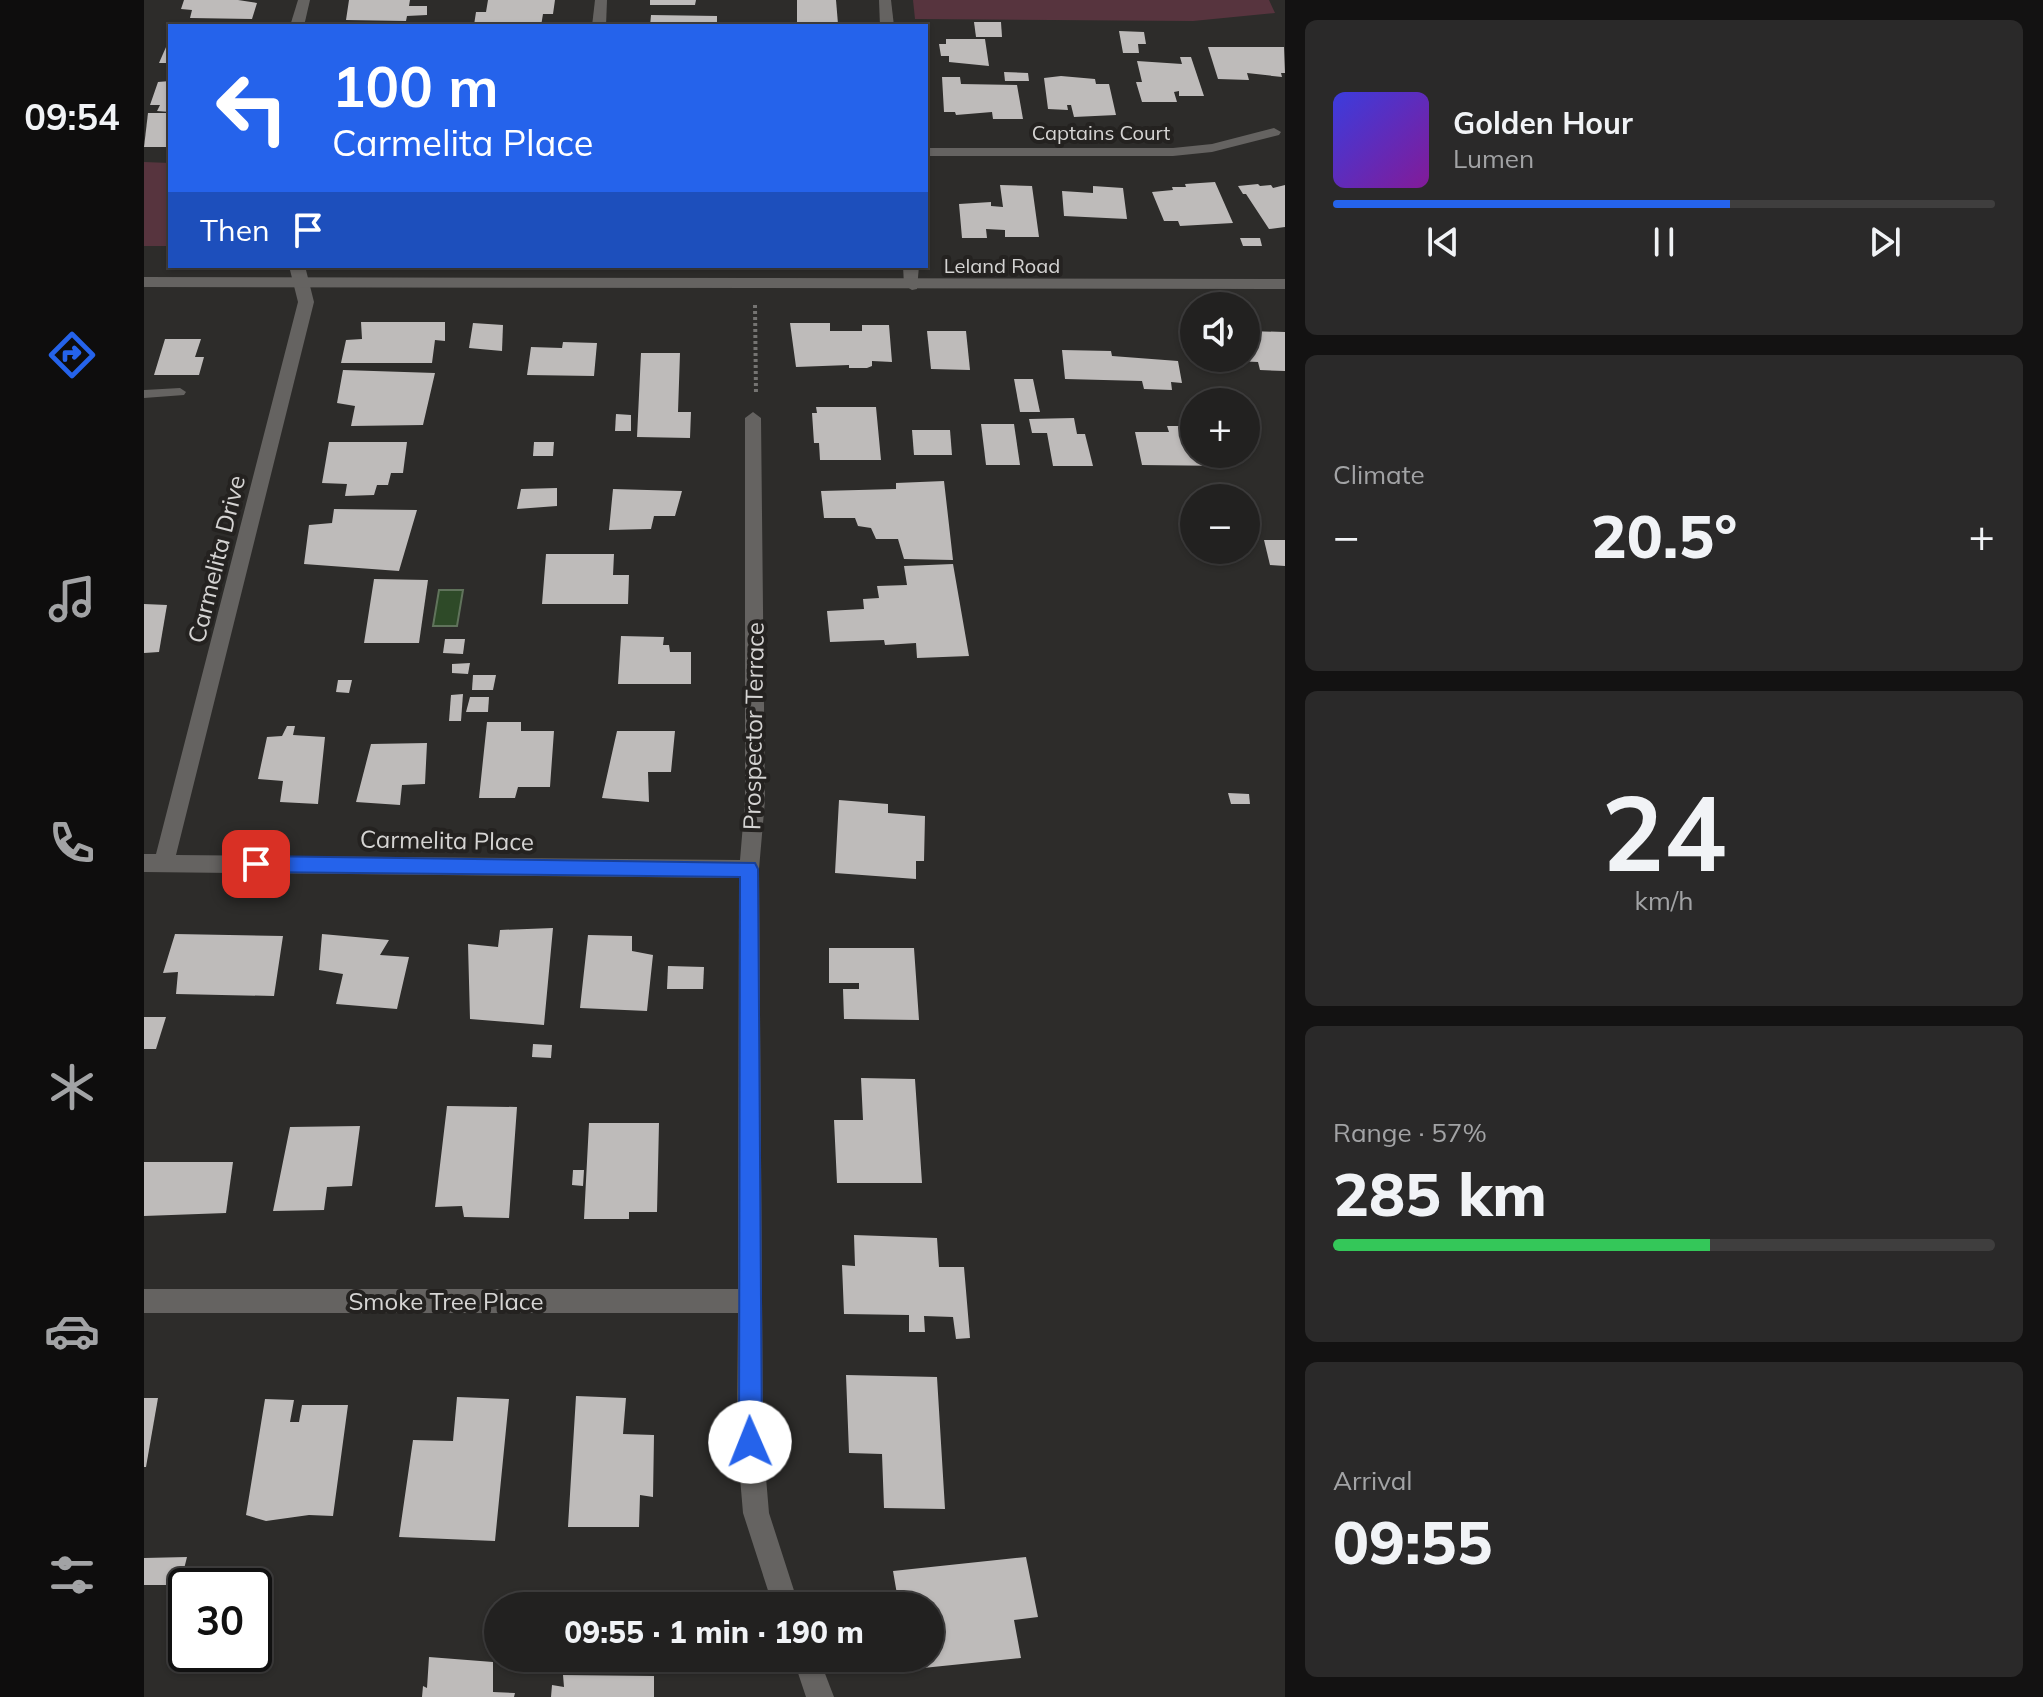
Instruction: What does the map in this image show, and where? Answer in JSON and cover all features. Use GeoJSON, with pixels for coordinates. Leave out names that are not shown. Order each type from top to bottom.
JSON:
{"type":"FeatureCollection","features":[{"type":"Feature","properties":{"kind":"street"},"geometry":{"type":"LineString","coordinates":[[298,24],[304,0]]}},
{"type":"Feature","properties":{"kind":"street"},"geometry":{"type":"LineString","coordinates":[[599,24],[601,0]]}},
{"type":"Feature","properties":{"kind":"street"},"geometry":{"type":"LineString","coordinates":[[885,0],[887,24]]}},
{"type":"Feature","properties":{"kind":"street","name":"Captains Court"},"geometry":{"type":"LineString","coordinates":[[928,152],[1173,152],[1212,148],[1274,132]]}},
{"type":"Feature","properties":{"kind":"street"},"geometry":{"type":"LineString","coordinates":[[911,268],[912,285]]}},
{"type":"Feature","properties":{"kind":"street","name":"Leland Road"},"geometry":{"type":"LineString","coordinates":[[144,283],[299,275],[755,284],[1285,284]]}},
{"type":"Feature","properties":{"kind":"street","name":"Carmelita Drive"},"geometry":{"type":"LineString","coordinates":[[154,863],[306,302],[299,275]]}},
{"type":"Feature","properties":{"kind":"street","name":"Prospector Terrace"},"geometry":{"type":"LineString","coordinates":[[753,418],[755,800],[749,869],[750,1442],[756,1513],[781,1592]]}},
{"type":"Feature","properties":{"kind":"street","name":"Carmelita Place"},"geometry":{"type":"LineString","coordinates":[[154,863],[749,869]]}},
{"type":"Feature","properties":{"kind":"street","name":"Smoke Tree Place"},"geometry":{"type":"LineString","coordinates":[[144,1301],[748,1301]]}},
{"type":"Feature","properties":{"kind":"street"},"geometry":{"type":"LineString","coordinates":[[811,1672],[820,1697]]}},
{"type":"Feature","properties":{"kind":"lane"},"geometry":{"type":"LineString","coordinates":[[144,394],[180,392]]}},
{"type":"Feature","properties":{"kind":"path"},"geometry":{"type":"LineString","coordinates":[[753,418],[756,408],[755,284]]}},
{"type":"Feature","properties":{"kind":"shaded area"},"geometry":{"type":"Polygon","coordinates":[[[913,0],[1269,0],[1275,13],[1193,21],[915,19],[913,0]]]}},
{"type":"Feature","properties":{"kind":"shaded area"},"geometry":{"type":"Polygon","coordinates":[[[144,162],[168,163],[168,246],[144,246],[144,162]]]}},
{"type":"Feature","properties":{"kind":"shaded area"},"geometry":{"type":"Polygon","coordinates":[[[439,590],[463,590],[457,626],[433,626],[439,590]]]}},
{"type":"Feature","properties":{"kind":"building"},"geometry":{"type":"Polygon","coordinates":[[[184,0],[257,3],[252,19],[190,18],[192,10],[181,9],[184,0]]]}},
{"type":"Feature","properties":{"kind":"building"},"geometry":{"type":"Polygon","coordinates":[[[349,0],[410,0],[409,6],[427,6],[427,15],[407,16],[406,21],[346,20],[349,0]]]}},
{"type":"Feature","properties":{"kind":"building"},"geometry":{"type":"Polygon","coordinates":[[[488,0],[555,0],[553,14],[543,14],[541,24],[474,24],[476,12],[486,12],[488,0]]]}},
{"type":"Feature","properties":{"kind":"building"},"geometry":{"type":"Polygon","coordinates":[[[650,0],[696,0],[695,5],[650,5],[650,0]]]}},
{"type":"Feature","properties":{"kind":"building"},"geometry":{"type":"Polygon","coordinates":[[[797,0],[836,0],[838,24],[797,23],[797,0]]]}},
{"type":"Feature","properties":{"kind":"building"},"geometry":{"type":"Polygon","coordinates":[[[651,15],[717,16],[717,24],[650,24],[651,15]]]}},
{"type":"Feature","properties":{"kind":"building"},"geometry":{"type":"Polygon","coordinates":[[[974,22],[1001,22],[1002,37],[976,37],[974,22]]]}},
{"type":"Feature","properties":{"kind":"building"},"geometry":{"type":"Polygon","coordinates":[[[1119,31],[1144,32],[1146,44],[1138,44],[1139,53],[1123,53],[1119,31]]]}},
{"type":"Feature","properties":{"kind":"building"},"geometry":{"type":"Polygon","coordinates":[[[946,39],[985,39],[989,66],[949,62],[949,56],[941,56],[939,44],[946,44],[946,39]]]}},
{"type":"Feature","properties":{"kind":"building"},"geometry":{"type":"Polygon","coordinates":[[[168,43],[168,63],[159,63],[168,43]]]}},
{"type":"Feature","properties":{"kind":"building"},"geometry":{"type":"Polygon","coordinates":[[[1208,47],[1284,47],[1285,73],[1281,73],[1282,77],[1247,73],[1249,80],[1218,79],[1208,47]]]}},
{"type":"Feature","properties":{"kind":"building"},"geometry":{"type":"Polygon","coordinates":[[[1180,57],[1191,57],[1204,96],[1179,96],[1179,91],[1174,92],[1177,102],[1142,102],[1136,82],[1142,82],[1137,61],[1182,64],[1180,57]]]}},
{"type":"Feature","properties":{"kind":"building"},"geometry":{"type":"Polygon","coordinates":[[[1004,72],[1028,73],[1029,81],[1005,81],[1004,72]]]}},
{"type":"Feature","properties":{"kind":"building"},"geometry":{"type":"Polygon","coordinates":[[[942,77],[960,77],[961,84],[1017,85],[1023,119],[993,119],[992,112],[956,115],[955,112],[944,112],[942,77]]]}},
{"type":"Feature","properties":{"kind":"building"},"geometry":{"type":"Polygon","coordinates":[[[1044,78],[1095,79],[1096,84],[1109,84],[1116,115],[1074,117],[1071,105],[1067,105],[1068,110],[1048,109],[1044,78]]]}},
{"type":"Feature","properties":{"kind":"building"},"geometry":{"type":"Polygon","coordinates":[[[168,81],[168,112],[157,111],[160,105],[150,105],[158,82],[168,81]]]}},
{"type":"Feature","properties":{"kind":"building"},"geometry":{"type":"Polygon","coordinates":[[[148,113],[168,113],[168,147],[144,147],[148,113]]]}},
{"type":"Feature","properties":{"kind":"building"},"geometry":{"type":"Polygon","coordinates":[[[1215,182],[1233,223],[1180,226],[1178,221],[1164,221],[1152,192],[1186,187],[1185,184],[1215,182]]]}},
{"type":"Feature","properties":{"kind":"building"},"geometry":{"type":"Polygon","coordinates":[[[1258,184],[1273,188],[1285,185],[1285,227],[1269,229],[1238,186],[1258,184]]]}},
{"type":"Feature","properties":{"kind":"building"},"geometry":{"type":"Polygon","coordinates":[[[1000,185],[1032,186],[1039,237],[1005,237],[1005,230],[986,229],[987,238],[962,238],[959,204],[991,202],[991,206],[1003,207],[1000,185]]]}},
{"type":"Feature","properties":{"kind":"building"},"geometry":{"type":"Polygon","coordinates":[[[1093,186],[1123,188],[1127,219],[1064,216],[1062,191],[1093,193],[1093,186]]]}},
{"type":"Feature","properties":{"kind":"building"},"geometry":{"type":"Polygon","coordinates":[[[1240,238],[1260,238],[1262,246],[1243,246],[1240,238]]]}},
{"type":"Feature","properties":{"kind":"building"},"geometry":{"type":"Polygon","coordinates":[[[361,322],[445,322],[445,341],[435,340],[432,363],[341,363],[346,340],[362,339],[361,322]]]}},
{"type":"Feature","properties":{"kind":"building"},"geometry":{"type":"Polygon","coordinates":[[[473,323],[503,325],[502,351],[469,348],[473,323]]]}},
{"type":"Feature","properties":{"kind":"building"},"geometry":{"type":"Polygon","coordinates":[[[790,323],[830,323],[830,331],[862,331],[862,325],[889,325],[892,362],[872,361],[872,366],[867,368],[849,368],[849,365],[796,367],[790,323]]]}},
{"type":"Feature","properties":{"kind":"building"},"geometry":{"type":"Polygon","coordinates":[[[927,331],[966,331],[970,370],[931,369],[927,331]]]}},
{"type":"Feature","properties":{"kind":"building"},"geometry":{"type":"Polygon","coordinates":[[[1260,331],[1285,332],[1285,371],[1260,370],[1260,331]]]}},
{"type":"Feature","properties":{"kind":"building"},"geometry":{"type":"Polygon","coordinates":[[[165,339],[201,339],[195,357],[204,357],[199,375],[154,375],[165,339]]]}},
{"type":"Feature","properties":{"kind":"building"},"geometry":{"type":"Polygon","coordinates":[[[563,342],[597,343],[594,376],[527,375],[531,347],[562,348],[563,342]]]}},
{"type":"Feature","properties":{"kind":"building"},"geometry":{"type":"Polygon","coordinates":[[[1062,350],[1111,351],[1112,356],[1178,361],[1182,383],[1171,382],[1172,390],[1144,389],[1142,381],[1065,379],[1062,350]]]}},
{"type":"Feature","properties":{"kind":"building"},"geometry":{"type":"Polygon","coordinates":[[[641,353],[680,353],[678,412],[691,412],[690,438],[637,437],[641,353]]]}},
{"type":"Feature","properties":{"kind":"building"},"geometry":{"type":"Polygon","coordinates":[[[343,370],[435,373],[423,425],[351,426],[355,406],[337,403],[343,370]]]}},
{"type":"Feature","properties":{"kind":"building"},"geometry":{"type":"Polygon","coordinates":[[[1014,379],[1033,379],[1040,412],[1020,412],[1014,379]]]}},
{"type":"Feature","properties":{"kind":"building"},"geometry":{"type":"Polygon","coordinates":[[[816,407],[876,407],[881,460],[820,460],[819,443],[814,443],[812,413],[817,413],[816,407]]]}},
{"type":"Feature","properties":{"kind":"building"},"geometry":{"type":"Polygon","coordinates":[[[616,414],[631,415],[631,431],[615,431],[616,414]]]}},
{"type":"Feature","properties":{"kind":"building"},"geometry":{"type":"Polygon","coordinates":[[[1074,418],[1077,434],[1085,434],[1093,466],[1053,466],[1047,433],[1032,433],[1029,419],[1074,418]]]}},
{"type":"Feature","properties":{"kind":"building"},"geometry":{"type":"Polygon","coordinates":[[[981,424],[1014,424],[1020,465],[986,465],[981,424]]]}},
{"type":"Feature","properties":{"kind":"building"},"geometry":{"type":"Polygon","coordinates":[[[1167,426],[1180,426],[1180,465],[1142,465],[1135,432],[1169,432],[1167,426]]]}},
{"type":"Feature","properties":{"kind":"building"},"geometry":{"type":"Polygon","coordinates":[[[912,430],[950,430],[952,455],[914,455],[912,430]]]}},
{"type":"Feature","properties":{"kind":"building"},"geometry":{"type":"Polygon","coordinates":[[[329,442],[407,442],[403,473],[391,473],[388,485],[377,485],[374,495],[345,496],[347,484],[322,483],[329,442]]]}},
{"type":"Feature","properties":{"kind":"building"},"geometry":{"type":"Polygon","coordinates":[[[534,442],[554,442],[553,456],[533,456],[534,442]]]}},
{"type":"Feature","properties":{"kind":"building"},"geometry":{"type":"Polygon","coordinates":[[[944,481],[953,560],[904,559],[898,539],[876,539],[871,528],[858,526],[855,518],[824,518],[821,491],[896,489],[896,483],[944,481]]]}},
{"type":"Feature","properties":{"kind":"building"},"geometry":{"type":"Polygon","coordinates":[[[557,488],[557,506],[517,509],[521,489],[557,488]]]}},
{"type":"Feature","properties":{"kind":"building"},"geometry":{"type":"Polygon","coordinates":[[[613,489],[682,491],[675,516],[654,516],[651,529],[609,530],[613,489]]]}},
{"type":"Feature","properties":{"kind":"building"},"geometry":{"type":"Polygon","coordinates":[[[334,509],[417,510],[399,571],[304,564],[309,525],[332,523],[334,509]]]}},
{"type":"Feature","properties":{"kind":"building"},"geometry":{"type":"Polygon","coordinates":[[[1264,540],[1285,540],[1285,566],[1270,565],[1264,540]]]}},
{"type":"Feature","properties":{"kind":"building"},"geometry":{"type":"Polygon","coordinates":[[[546,554],[614,554],[613,575],[629,575],[628,604],[542,604],[546,554]]]}},
{"type":"Feature","properties":{"kind":"building"},"geometry":{"type":"Polygon","coordinates":[[[953,564],[969,656],[917,658],[916,643],[885,645],[884,640],[830,642],[827,611],[864,609],[863,599],[879,598],[877,586],[907,585],[904,566],[953,564]]]}},
{"type":"Feature","properties":{"kind":"building"},"geometry":{"type":"Polygon","coordinates":[[[374,579],[428,580],[419,643],[364,643],[374,579]]]}},
{"type":"Feature","properties":{"kind":"building"},"geometry":{"type":"Polygon","coordinates":[[[144,604],[167,605],[159,652],[144,653],[144,604]]]}},
{"type":"Feature","properties":{"kind":"building"},"geometry":{"type":"Polygon","coordinates":[[[621,636],[664,637],[663,645],[669,645],[670,652],[691,652],[691,684],[618,684],[621,636]]]}},
{"type":"Feature","properties":{"kind":"building"},"geometry":{"type":"Polygon","coordinates":[[[445,639],[465,639],[463,654],[443,653],[445,639]]]}},
{"type":"Feature","properties":{"kind":"building"},"geometry":{"type":"Polygon","coordinates":[[[470,663],[468,674],[452,673],[452,664],[470,663]]]}},
{"type":"Feature","properties":{"kind":"building"},"geometry":{"type":"Polygon","coordinates":[[[473,675],[496,675],[493,690],[472,690],[473,675]]]}},
{"type":"Feature","properties":{"kind":"building"},"geometry":{"type":"Polygon","coordinates":[[[338,680],[352,680],[349,693],[336,692],[338,680]]]}},
{"type":"Feature","properties":{"kind":"building"},"geometry":{"type":"Polygon","coordinates":[[[463,694],[461,721],[449,721],[451,695],[463,694]]]}},
{"type":"Feature","properties":{"kind":"building"},"geometry":{"type":"Polygon","coordinates":[[[470,697],[489,697],[488,712],[466,712],[470,697]]]}},
{"type":"Feature","properties":{"kind":"building"},"geometry":{"type":"Polygon","coordinates":[[[487,722],[521,722],[521,731],[554,731],[550,787],[518,787],[515,798],[479,798],[487,722]]]}},
{"type":"Feature","properties":{"kind":"building"},"geometry":{"type":"Polygon","coordinates":[[[287,726],[295,726],[293,735],[325,737],[318,804],[280,802],[283,781],[258,779],[267,737],[282,736],[287,726]]]}},
{"type":"Feature","properties":{"kind":"building"},"geometry":{"type":"Polygon","coordinates":[[[617,731],[675,731],[671,772],[648,772],[649,802],[602,798],[617,731]]]}},
{"type":"Feature","properties":{"kind":"building"},"geometry":{"type":"Polygon","coordinates":[[[427,743],[425,784],[402,785],[400,805],[356,802],[371,744],[427,743]]]}},
{"type":"Feature","properties":{"kind":"building"},"geometry":{"type":"Polygon","coordinates":[[[1228,793],[1249,794],[1250,804],[1231,804],[1228,793]]]}},
{"type":"Feature","properties":{"kind":"building"},"geometry":{"type":"Polygon","coordinates":[[[839,800],[888,804],[888,813],[925,816],[924,861],[916,861],[916,879],[835,873],[839,800]]]}},
{"type":"Feature","properties":{"kind":"building"},"geometry":{"type":"Polygon","coordinates":[[[553,928],[544,1025],[470,1019],[468,944],[498,947],[500,930],[553,928]]]}},
{"type":"Feature","properties":{"kind":"building"},"geometry":{"type":"Polygon","coordinates":[[[175,934],[283,936],[274,996],[176,994],[178,972],[163,973],[175,934]]]}},
{"type":"Feature","properties":{"kind":"building"},"geometry":{"type":"Polygon","coordinates":[[[322,934],[389,940],[380,955],[409,957],[397,1009],[336,1004],[343,974],[319,970],[322,934]]]}},
{"type":"Feature","properties":{"kind":"building"},"geometry":{"type":"Polygon","coordinates":[[[588,935],[632,936],[632,951],[653,955],[647,1011],[580,1008],[588,935]]]}},
{"type":"Feature","properties":{"kind":"building"},"geometry":{"type":"Polygon","coordinates":[[[829,948],[914,948],[919,1020],[844,1019],[843,989],[859,989],[859,983],[829,983],[829,948]]]}},
{"type":"Feature","properties":{"kind":"building"},"geometry":{"type":"Polygon","coordinates":[[[668,966],[704,967],[703,989],[667,989],[668,966]]]}},
{"type":"Feature","properties":{"kind":"building"},"geometry":{"type":"Polygon","coordinates":[[[144,1017],[166,1017],[156,1049],[144,1049],[144,1017]]]}},
{"type":"Feature","properties":{"kind":"building"},"geometry":{"type":"Polygon","coordinates":[[[533,1044],[552,1045],[551,1058],[532,1057],[533,1044]]]}},
{"type":"Feature","properties":{"kind":"building"},"geometry":{"type":"Polygon","coordinates":[[[861,1078],[915,1079],[922,1183],[837,1183],[834,1120],[863,1120],[861,1078]]]}},
{"type":"Feature","properties":{"kind":"building"},"geometry":{"type":"Polygon","coordinates":[[[447,1106],[517,1107],[509,1218],[464,1217],[462,1206],[435,1207],[447,1106]]]}},
{"type":"Feature","properties":{"kind":"building"},"geometry":{"type":"Polygon","coordinates":[[[589,1123],[659,1123],[657,1212],[629,1212],[629,1219],[584,1219],[589,1123]]]}},
{"type":"Feature","properties":{"kind":"building"},"geometry":{"type":"Polygon","coordinates":[[[360,1126],[352,1186],[327,1187],[324,1210],[273,1211],[290,1127],[360,1126]]]}},
{"type":"Feature","properties":{"kind":"building"},"geometry":{"type":"Polygon","coordinates":[[[144,1162],[233,1162],[226,1213],[144,1216],[144,1162]]]}},
{"type":"Feature","properties":{"kind":"building"},"geometry":{"type":"Polygon","coordinates":[[[573,1170],[584,1170],[583,1186],[572,1185],[573,1170]]]}},
{"type":"Feature","properties":{"kind":"building"},"geometry":{"type":"Polygon","coordinates":[[[854,1235],[937,1238],[939,1267],[964,1267],[970,1338],[956,1339],[953,1317],[924,1316],[925,1332],[909,1332],[909,1315],[844,1314],[842,1265],[855,1266],[854,1235]]]}},
{"type":"Feature","properties":{"kind":"building"},"geometry":{"type":"Polygon","coordinates":[[[846,1375],[937,1377],[945,1509],[884,1508],[882,1454],[849,1453],[846,1375]]]}},
{"type":"Feature","properties":{"kind":"building"},"geometry":{"type":"Polygon","coordinates":[[[576,1396],[626,1398],[623,1434],[654,1435],[653,1497],[640,1495],[639,1527],[568,1527],[576,1396]]]}},
{"type":"Feature","properties":{"kind":"building"},"geometry":{"type":"Polygon","coordinates":[[[457,1397],[509,1399],[495,1541],[399,1537],[413,1440],[453,1441],[457,1397]]]}},
{"type":"Feature","properties":{"kind":"building"},"geometry":{"type":"Polygon","coordinates":[[[144,1398],[158,1398],[146,1467],[144,1467],[144,1398]]]}},
{"type":"Feature","properties":{"kind":"building"},"geometry":{"type":"Polygon","coordinates":[[[265,1399],[294,1400],[290,1422],[299,1422],[302,1405],[348,1405],[333,1516],[309,1515],[266,1521],[246,1515],[265,1399]]]}},
{"type":"Feature","properties":{"kind":"building"},"geometry":{"type":"Polygon","coordinates":[[[187,1557],[184,1568],[168,1568],[168,1585],[144,1585],[144,1558],[187,1557]]]}},
{"type":"Feature","properties":{"kind":"building"},"geometry":{"type":"Polygon","coordinates":[[[1026,1557],[1038,1617],[1014,1620],[1021,1658],[944,1666],[944,1592],[897,1592],[893,1571],[1026,1557]]]}},
{"type":"Feature","properties":{"kind":"building"},"geometry":{"type":"Polygon","coordinates":[[[429,1657],[484,1661],[484,1672],[493,1672],[493,1692],[515,1693],[514,1697],[422,1697],[423,1686],[427,1688],[429,1657]]]}},
{"type":"Feature","properties":{"kind":"building"},"geometry":{"type":"Polygon","coordinates":[[[563,1675],[654,1676],[654,1697],[551,1697],[552,1685],[564,1687],[563,1675]]]}},
{"type":"Feature","properties":{"kind":"route"},"geometry":{"type":"LineString","coordinates":[[256,864],[749,869],[750,1442]]}}]}
